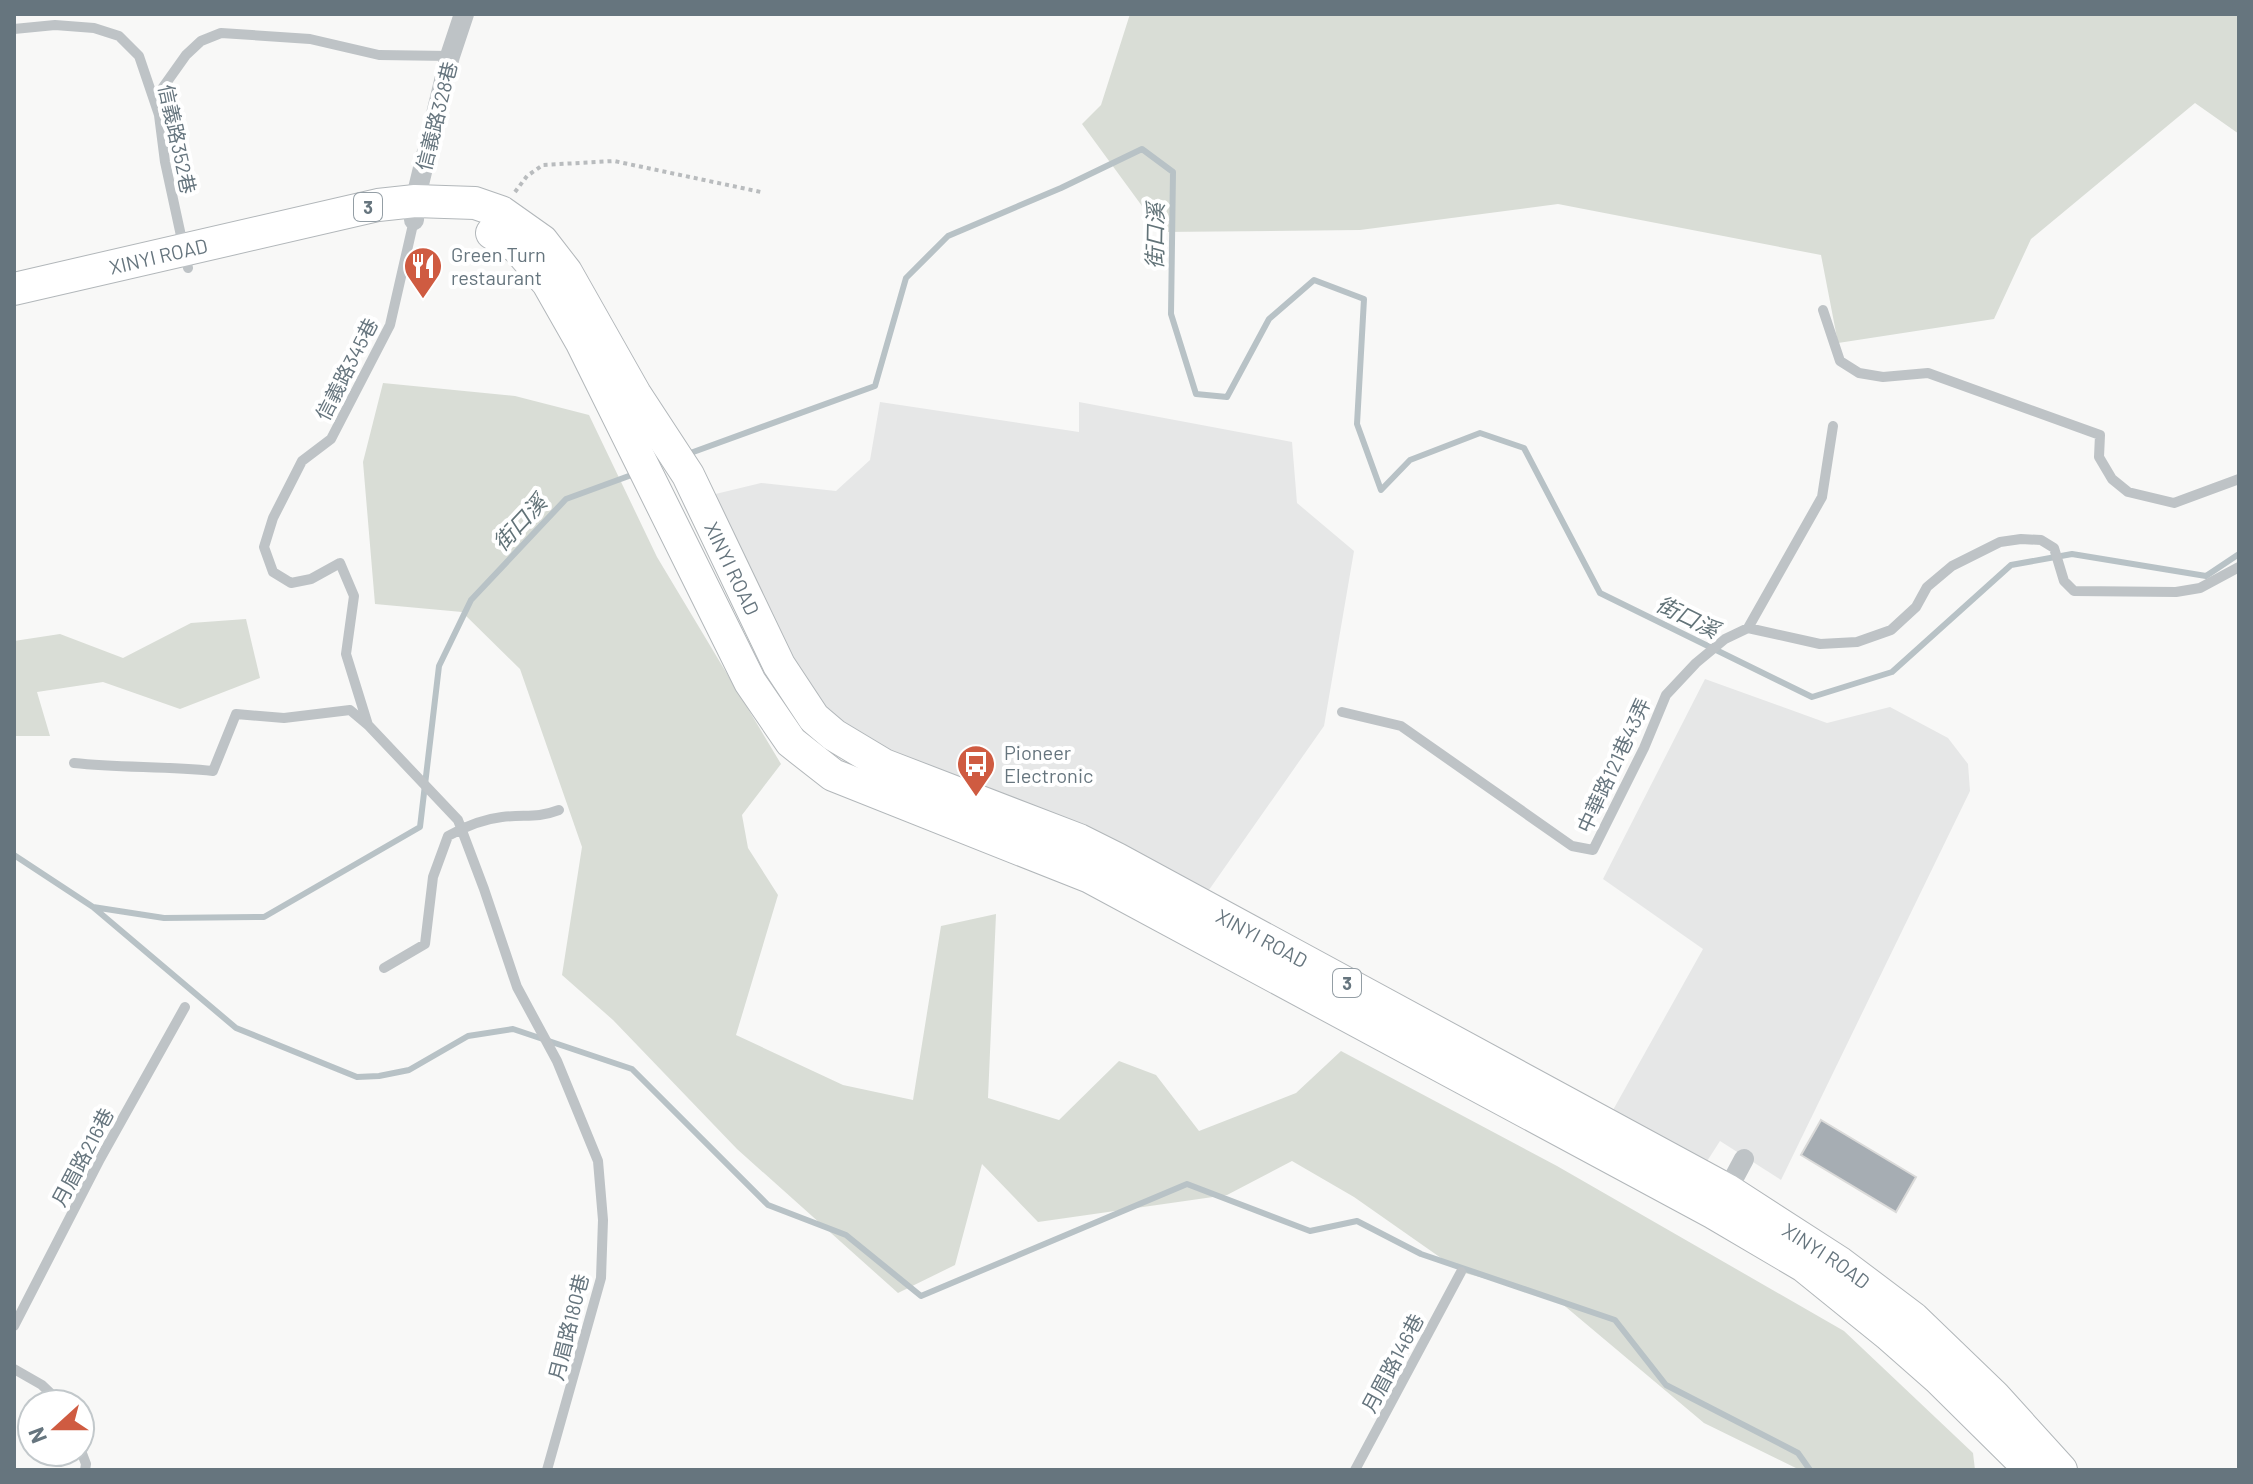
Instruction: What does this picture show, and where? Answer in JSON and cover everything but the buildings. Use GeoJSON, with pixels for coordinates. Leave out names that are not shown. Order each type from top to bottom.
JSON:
{"type":"FeatureCollection","features":[{"type":"Feature","properties":{"kind":"main road","name":"XINYI ROAD"},"geometry":{"type":"LineString","coordinates":[[414,210],[475,203],[501,212],[542,241],[566,272],[623,397],[654,488],[750,682],[791,742],[833,775],[1090,877],[1840,1263],[1913,1318],[1994,1396],[2061,1470]]}},
{"type":"Feature","properties":{"kind":"main road","name":"XINYI ROAD"},"geometry":{"type":"LineString","coordinates":[[14,308],[378,205],[479,225],[517,247],[548,283],[623,397],[688,475],[779,665],[814,718],[834,735],[884,765],[1079,840],[1248,929],[1721,1202],[1888,1334],[1938,1378],[2031,1470]]}},
{"type":"Feature","properties":{"kind":"main road","name":"XINYI ROAD"},"geometry":{"type":"LineString","coordinates":[[14,289],[186,260]]}},
{"type":"Feature","properties":{"kind":"main road"},"geometry":{"type":"LineString","coordinates":[[1055,862],[1079,840]]}},
{"type":"Feature","properties":{"kind":"street","name":"信義路328巷"},"geometry":{"type":"LineString","coordinates":[[414,210],[450,56],[464,14]]}},
{"type":"Feature","properties":{"kind":"street"},"geometry":{"type":"LineString","coordinates":[[1721,1202],[1744,1159]]}},
{"type":"Feature","properties":{"kind":"lane","name":"信義路352巷"},"geometry":{"type":"LineString","coordinates":[[14,29],[55,25],[94,28],[119,36],[139,56],[154,100],[186,260]]}},
{"type":"Feature","properties":{"kind":"lane"},"geometry":{"type":"LineString","coordinates":[[154,100],[186,55],[201,41],[221,33],[310,39],[379,55],[450,56]]}},
{"type":"Feature","properties":{"kind":"lane","name":"信義路345巷"},"geometry":{"type":"LineString","coordinates":[[369,726],[346,654],[354,596],[340,563],[311,579],[291,583],[273,572],[264,547],[273,518],[302,461],[331,439],[390,325],[414,210]]}},
{"type":"Feature","properties":{"kind":"lane"},"geometry":{"type":"LineString","coordinates":[[1823,310],[1840,361],[1859,373],[1883,377],[1928,373],[2100,435],[2099,457],[2112,479],[2128,492],[2174,503],[2239,479]]}},
{"type":"Feature","properties":{"kind":"lane"},"geometry":{"type":"LineString","coordinates":[[1833,426],[1822,497],[1748,628],[1820,644],[1857,642],[1891,630],[1916,607],[1927,587],[1952,566],[2000,542],[2021,539],[2041,540],[2054,548],[2064,581],[2074,591],[2176,592],[2200,588],[2239,567]]}},
{"type":"Feature","properties":{"kind":"lane","name":"中華路121巷43弄"},"geometry":{"type":"LineString","coordinates":[[1342,712],[1401,726],[1572,846],[1593,850],[1644,748],[1666,695],[1725,639],[1748,628]]}},
{"type":"Feature","properties":{"kind":"lane"},"geometry":{"type":"LineString","coordinates":[[74,763],[115,767],[159,765],[213,771],[236,714],[284,718],[350,710],[369,726],[458,820],[462,828]]}},
{"type":"Feature","properties":{"kind":"lane"},"geometry":{"type":"LineString","coordinates":[[384,968],[425,944],[433,877],[448,836],[462,828],[502,817],[539,817],[559,810]]}},
{"type":"Feature","properties":{"kind":"lane","name":"月眉路180巷"},"geometry":{"type":"LineString","coordinates":[[462,828],[517,987],[553,1055],[598,1161],[603,1220],[601,1278],[547,1470]]}},
{"type":"Feature","properties":{"kind":"lane","name":"月眉路216巷"},"geometry":{"type":"LineString","coordinates":[[14,1326],[100,1159],[185,1007]]}},
{"type":"Feature","properties":{"kind":"lane","name":"月眉路146巷"},"geometry":{"type":"LineString","coordinates":[[1355,1470],[1461,1272]]}},
{"type":"Feature","properties":{"kind":"lane"},"geometry":{"type":"LineString","coordinates":[[14,1369],[45,1388]]}},
{"type":"Feature","properties":{"kind":"path"},"geometry":{"type":"LineString","coordinates":[[501,212],[527,176],[543,165],[614,161],[761,192]]}},
{"type":"Feature","properties":{"kind":"shaded area"},"geometry":{"type":"Polygon","coordinates":[[[1130,14],[2239,14],[2239,134],[2195,103],[2031,239],[1994,319],[1838,343],[1821,255],[1558,204],[1360,230],[1161,232],[1082,124],[1101,105],[1130,14]]]}},
{"type":"Feature","properties":{"kind":"shaded area"},"geometry":{"type":"Polygon","coordinates":[[[383,383],[515,396],[589,415],[657,557],[781,764],[742,815],[748,848],[778,895],[736,1035],[843,1085],[913,1100],[941,926],[996,914],[988,1098],[1059,1120],[1119,1061],[1156,1075],[1199,1131],[1296,1093],[1341,1051],[1557,1166],[1844,1331],[1973,1453],[1975,1470],[1800,1470],[1704,1423],[1554,1297],[1461,1272],[1354,1197],[1292,1161],[1227,1195],[1038,1222],[982,1164],[955,1265],[898,1293],[737,1149],[613,1020],[562,975],[582,847],[520,669],[462,612],[375,604],[363,462],[383,383]]]}},
{"type":"Feature","properties":{"kind":"shaded area"},"geometry":{"type":"Polygon","coordinates":[[[880,402],[1079,432],[1079,402],[1292,442],[1297,503],[1354,551],[1324,726],[1204,897],[844,734],[802,696],[699,498],[761,483],[836,491],[870,460],[880,402]]]}},
{"type":"Feature","properties":{"kind":"shaded area"},"geometry":{"type":"Polygon","coordinates":[[[246,619],[260,678],[180,709],[103,682],[37,692],[50,736],[14,736],[14,641],[60,634],[123,658],[191,623],[246,619]]]}},
{"type":"Feature","properties":{"kind":"shaded area"},"geometry":{"type":"Polygon","coordinates":[[[1705,679],[1827,723],[1890,707],[1948,738],[1968,764],[1970,791],[1781,1180],[1720,1141],[1702,1169],[1608,1119],[1703,949],[1603,879],[1705,679]]]}},
{"type":"Feature","properties":{"kind":"waterway","name":"街口溪"},"geometry":{"type":"LineString","coordinates":[[685,455],[875,386],[906,278],[948,236],[1061,188],[1142,149],[1173,172],[1171,314],[1196,394],[1227,397],[1269,319],[1314,280],[1364,299],[1357,424],[1381,490],[1410,460],[1480,433],[1524,448],[1600,593],[1812,697],[1892,672],[2011,565],[2072,554],[2206,576],[2239,554]]}},
{"type":"Feature","properties":{"kind":"waterway","name":"街口溪"},"geometry":{"type":"LineString","coordinates":[[14,855],[93,907],[164,918],[264,917],[420,827],[439,666],[471,600],[566,499],[637,473]]}},
{"type":"Feature","properties":{"kind":"waterway"},"geometry":{"type":"LineString","coordinates":[[93,907],[236,1028],[357,1077],[409,1070],[468,1036],[513,1029],[632,1069],[768,1205],[846,1235],[921,1296],[1187,1184],[1310,1231],[1357,1221],[1421,1254],[1615,1320],[1666,1385],[1798,1453],[1810,1470]]}},
{"type":"Feature","properties":{"kind":"place","name":"Green Turn restaurant"},"geometry":{"type":"Point","coordinates":[423,300]}},
{"type":"Feature","properties":{"kind":"place","name":"Pioneer Electronic"},"geometry":{"type":"Point","coordinates":[976,798]}}]}
